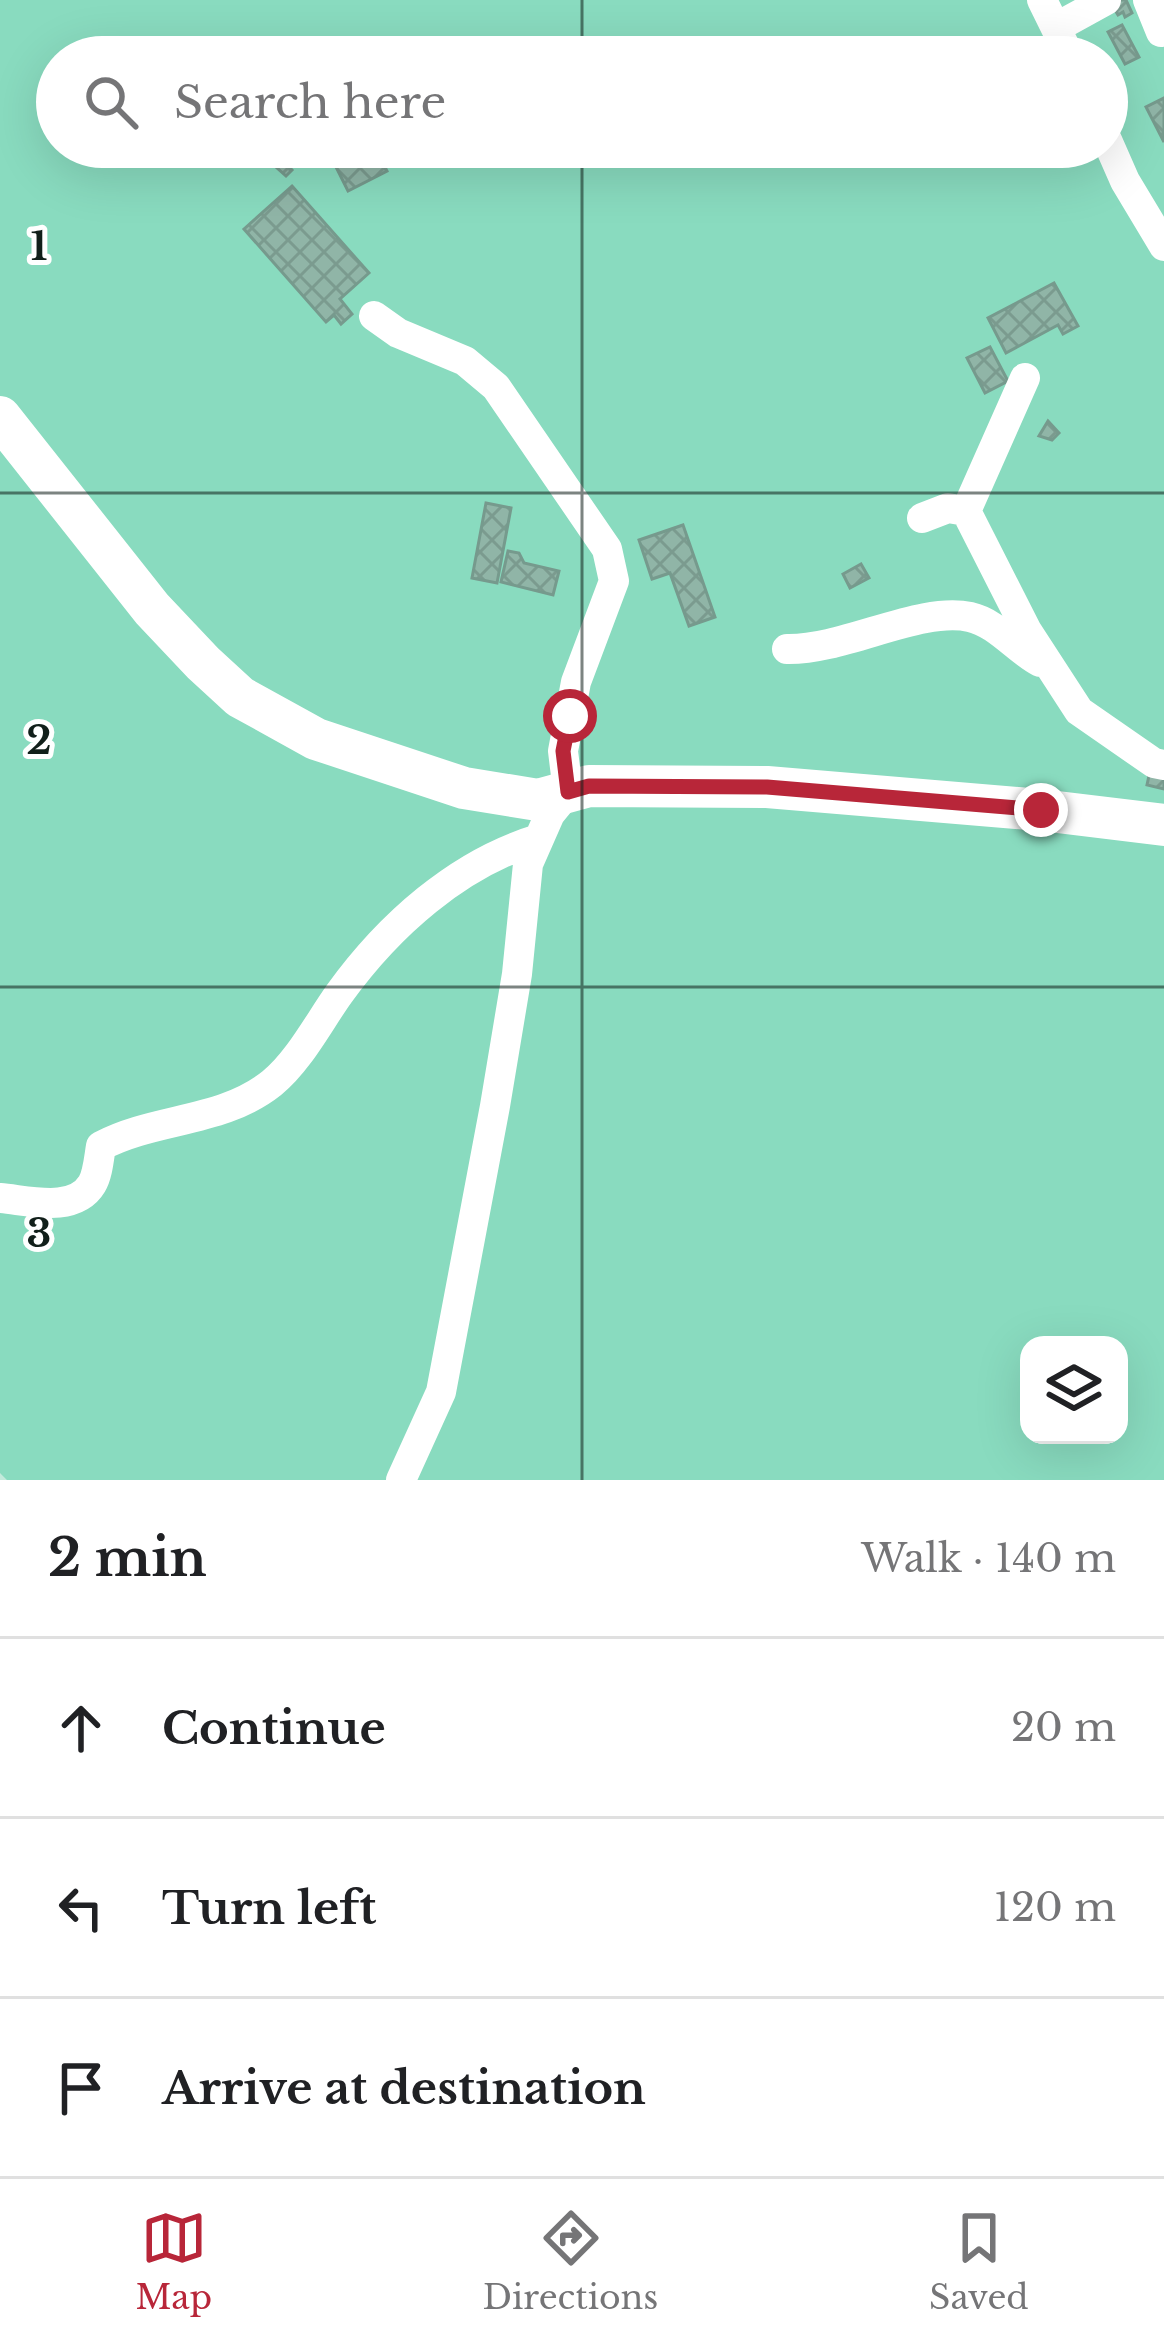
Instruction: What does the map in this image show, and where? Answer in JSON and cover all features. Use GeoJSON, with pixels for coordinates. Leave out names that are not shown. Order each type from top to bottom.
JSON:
{"type":"FeatureCollection","features":[{"type":"Feature","properties":{"kind":"street"},"geometry":{"type":"LineString","coordinates":[[1049,14],[1106,0]]}},
{"type":"Feature","properties":{"kind":"street"},"geometry":{"type":"LineString","coordinates":[[1148,0],[1161,32]]}},
{"type":"Feature","properties":{"kind":"street"},"geometry":{"type":"LineString","coordinates":[[1119,168],[1164,246]]}},
{"type":"Feature","properties":{"kind":"street"},"geometry":{"type":"LineString","coordinates":[[374,316],[398,333],[465,361],[496,387],[607,550],[614,580],[576,682],[563,751],[568,792],[550,814],[528,864],[514,996],[441,1392],[401,1480]]}},
{"type":"Feature","properties":{"kind":"street"},"geometry":{"type":"LineString","coordinates":[[966,511],[1025,378]]}},
{"type":"Feature","properties":{"kind":"street"},"geometry":{"type":"LineString","coordinates":[[0,417],[152,608],[240,697],[316,739],[464,788],[538,800],[589,786],[767,787],[1164,825]]}},
{"type":"Feature","properties":{"kind":"street"},"geometry":{"type":"LineString","coordinates":[[922,518],[948,508],[966,511]]}},
{"type":"Feature","properties":{"kind":"street"},"geometry":{"type":"LineString","coordinates":[[966,511],[1027,631],[1079,711],[1154,763],[1164,765]]}},
{"type":"Feature","properties":{"kind":"street"},"geometry":{"type":"LineString","coordinates":[[787,650],[812,650],[920,620],[970,617],[1051,668]]}},
{"type":"Feature","properties":{"kind":"street"},"geometry":{"type":"LineString","coordinates":[[0,1198],[53,1203],[78,1198],[92,1184],[101,1146],[126,1132],[208,1116],[275,1081],[359,966],[407,917],[472,868],[539,838]]}},
{"type":"Feature","properties":{"kind":"green space"},"geometry":{"type":"Polygon","coordinates":[[[0,0],[1164,0],[1164,1480],[7,1480],[0,1473],[0,0]]]}},
{"type":"Feature","properties":{"kind":"building"},"geometry":{"type":"Polygon","coordinates":[[[1126,0],[1132,13],[1125,17],[1112,5],[1126,0]]]}},
{"type":"Feature","properties":{"kind":"building"},"geometry":{"type":"Polygon","coordinates":[[[1122,25],[1128,36],[1110,36],[1108,32],[1122,25]]]}},
{"type":"Feature","properties":{"kind":"building"},"geometry":{"type":"Polygon","coordinates":[[[1128,36],[1139,57],[1128,62],[1128,36]]]}},
{"type":"Feature","properties":{"kind":"building"},"geometry":{"type":"Polygon","coordinates":[[[1164,98],[1164,142],[1146,107],[1164,98]]]}},
{"type":"Feature","properties":{"kind":"building"},"geometry":{"type":"Polygon","coordinates":[[[336,168],[386,168],[387,171],[348,191],[336,168]]]}},
{"type":"Feature","properties":{"kind":"building"},"geometry":{"type":"Polygon","coordinates":[[[292,186],[369,273],[340,299],[352,314],[341,324],[334,315],[326,322],[244,229],[292,186]]]}},
{"type":"Feature","properties":{"kind":"building"},"geometry":{"type":"Polygon","coordinates":[[[1054,283],[1078,326],[1063,334],[1058,325],[1006,353],[988,318],[1054,283]]]}},
{"type":"Feature","properties":{"kind":"building"},"geometry":{"type":"Polygon","coordinates":[[[990,347],[1008,381],[985,393],[967,358],[990,347]]]}},
{"type":"Feature","properties":{"kind":"building"},"geometry":{"type":"Polygon","coordinates":[[[1048,421],[1059,433],[1052,440],[1039,436],[1048,421]]]}},
{"type":"Feature","properties":{"kind":"building"},"geometry":{"type":"Polygon","coordinates":[[[486,503],[511,508],[497,583],[472,578],[486,503]]]}},
{"type":"Feature","properties":{"kind":"building"},"geometry":{"type":"Polygon","coordinates":[[[683,525],[715,617],[689,626],[670,573],[652,579],[639,540],[683,525]]]}},
{"type":"Feature","properties":{"kind":"building"},"geometry":{"type":"Polygon","coordinates":[[[508,551],[519,553],[524,563],[559,571],[553,595],[501,582],[508,551]]]}},
{"type":"Feature","properties":{"kind":"building"},"geometry":{"type":"Polygon","coordinates":[[[861,564],[869,578],[850,588],[843,574],[861,564]]]}},
{"type":"Feature","properties":{"kind":"building"},"geometry":{"type":"Polygon","coordinates":[[[1150,771],[1164,774],[1164,789],[1147,785],[1150,771]]]}},
{"type":"Feature","properties":{"kind":"route"},"geometry":{"type":"LineString","coordinates":[[570,716],[563,751],[568,792],[589,786],[767,787],[1041,810]]}}]}
